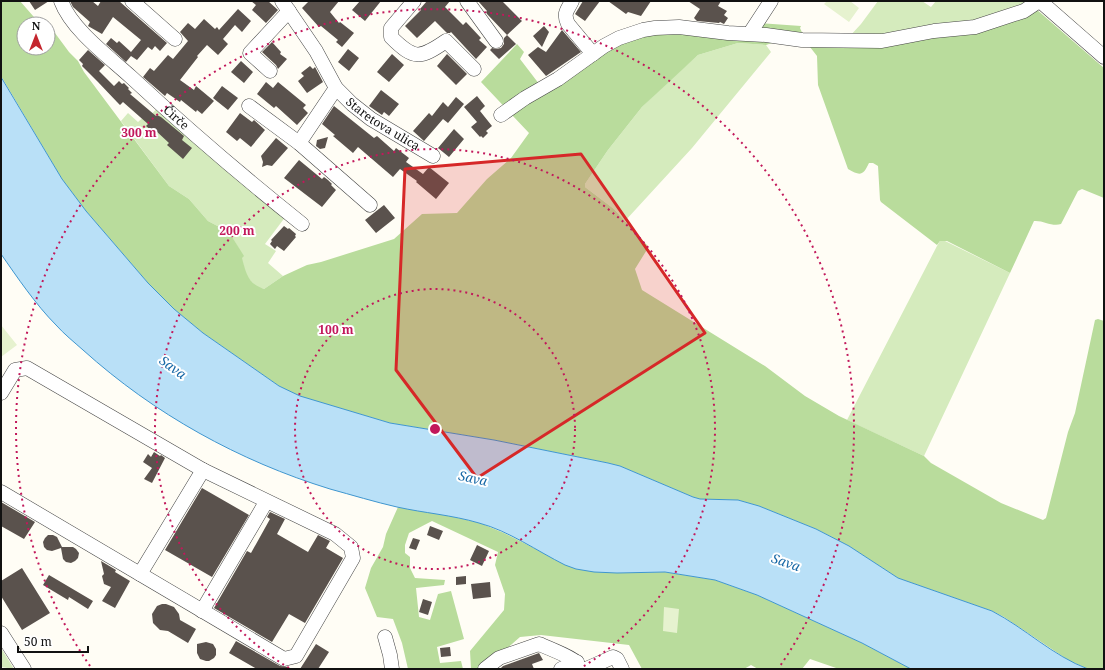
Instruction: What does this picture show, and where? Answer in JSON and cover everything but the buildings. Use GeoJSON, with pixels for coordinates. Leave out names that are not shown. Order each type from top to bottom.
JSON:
{"type":"FeatureCollection","features":[{"type":"Feature","properties":{"kind":"street","name":"Čirče"},"geometry":{"type":"LineString","coordinates":[[61,1],[64,10],[83,34],[246,180],[302,224]]}},
{"type":"Feature","properties":{"kind":"street"},"geometry":{"type":"LineString","coordinates":[[132,1],[175,39]]}},
{"type":"Feature","properties":{"kind":"street"},"geometry":{"type":"LineString","coordinates":[[414,1],[391,28],[391,37],[412,54],[422,56],[446,41],[474,69]]}},
{"type":"Feature","properties":{"kind":"street"},"geometry":{"type":"LineString","coordinates":[[467,1],[496,41]]}},
{"type":"Feature","properties":{"kind":"street"},"geometry":{"type":"LineString","coordinates":[[572,1],[565,14],[566,19],[568,24],[593,54]]}},
{"type":"Feature","properties":{"kind":"street"},"geometry":{"type":"LineString","coordinates":[[750,33],[771,1]]}},
{"type":"Feature","properties":{"kind":"street"},"geometry":{"type":"LineString","coordinates":[[501,114],[558,79],[604,46],[619,38],[643,30],[655,28],[679,27],[750,33],[802,40],[882,41],[934,31],[975,27],[1024,11],[1044,2],[1104,57]]}},
{"type":"Feature","properties":{"kind":"street","name":"Staretova ulica"},"geometry":{"type":"LineString","coordinates":[[270,71],[250,54],[286,6],[316,51],[336,88],[352,104],[371,119],[433,156]]}},
{"type":"Feature","properties":{"kind":"street","name":"Staretova ulica"},"geometry":{"type":"LineString","coordinates":[[299,143],[336,88]]}},
{"type":"Feature","properties":{"kind":"street"},"geometry":{"type":"LineString","coordinates":[[250,106],[299,143],[370,205]]}},
{"type":"Feature","properties":{"kind":"street"},"geometry":{"type":"LineString","coordinates":[[1,393],[15,370],[27,368],[203,470],[266,502],[335,534],[351,547],[353,558],[296,656],[284,659],[1,492]]}},
{"type":"Feature","properties":{"kind":"street"},"geometry":{"type":"LineString","coordinates":[[140,574],[203,470]]}},
{"type":"Feature","properties":{"kind":"street"},"geometry":{"type":"LineString","coordinates":[[202,611],[266,502]]}},
{"type":"Feature","properties":{"kind":"street"},"geometry":{"type":"LineString","coordinates":[[1,632],[24,669]]}},
{"type":"Feature","properties":{"kind":"street"},"geometry":{"type":"LineString","coordinates":[[385,637],[392,669]]}},
{"type":"Feature","properties":{"kind":"street"},"geometry":{"type":"LineString","coordinates":[[485,669],[499,658],[538,644],[571,658],[581,667]]}},
{"type":"Feature","properties":{"kind":"street"},"geometry":{"type":"LineString","coordinates":[[561,669],[581,667],[613,657],[617,659],[622,669]]}},
{"type":"Feature","properties":{"kind":"highlighted area"},"geometry":{"type":"Polygon","coordinates":[[[581,154],[705,333],[477,478],[396,370],[405,169],[581,154]]]}},
{"type":"Feature","properties":{"kind":"green space"},"geometry":{"type":"Polygon","coordinates":[[[1,1],[20,1],[33,16],[16,16],[16,56],[56,56],[56,34],[78,61],[84,72],[169,186],[189,199],[208,221],[229,232],[244,256],[242,258],[248,277],[254,284],[264,289],[283,276],[307,265],[394,239],[422,214],[457,213],[487,179],[511,158],[529,133],[481,82],[517,44],[524,52],[520,59],[546,93],[607,48],[658,30],[747,34],[760,23],[801,26],[800,28],[804,37],[766,45],[738,43],[698,55],[642,107],[608,150],[585,184],[585,187],[614,209],[647,245],[648,248],[635,269],[642,290],[765,366],[805,396],[839,416],[924,456],[931,463],[1001,503],[1043,520],[1046,518],[1068,432],[1075,413],[1095,320],[1098,319],[1104,321],[1104,669],[1088,669],[1068,660],[1004,617],[992,611],[898,578],[849,546],[816,529],[759,506],[738,500],[700,499],[620,466],[608,463],[494,440],[390,423],[299,396],[279,386],[203,333],[174,309],[148,283],[86,211],[62,179],[1,76],[1,1]]]}},
{"type":"Feature","properties":{"kind":"green space"},"geometry":{"type":"Polygon","coordinates":[[[827,1],[850,1],[859,8],[849,22],[824,4],[827,1]]]}},
{"type":"Feature","properties":{"kind":"green space"},"geometry":{"type":"Polygon","coordinates":[[[878,1],[922,1],[931,7],[936,1],[1026,1],[1029,3],[1007,15],[918,31],[849,37],[878,1]]]}},
{"type":"Feature","properties":{"kind":"green space"},"geometry":{"type":"Polygon","coordinates":[[[1036,9],[1104,68],[1104,198],[1082,189],[1078,191],[1061,224],[1054,225],[1041,221],[1034,221],[1010,273],[947,241],[940,241],[937,245],[881,202],[878,166],[873,163],[869,163],[861,174],[848,169],[818,85],[817,56],[810,47],[864,44],[1036,9]]]}},
{"type":"Feature","properties":{"kind":"green space"},"geometry":{"type":"Polygon","coordinates":[[[738,43],[766,45],[771,52],[692,148],[625,221],[614,209],[585,187],[585,184],[608,150],[642,107],[672,78],[698,55],[738,43]]]}},
{"type":"Feature","properties":{"kind":"green space"},"geometry":{"type":"Polygon","coordinates":[[[159,106],[286,216],[265,244],[276,251],[268,263],[283,276],[264,289],[256,287],[246,275],[239,249],[229,232],[208,221],[189,199],[169,186],[121,121],[128,113],[138,122],[148,113],[150,116],[159,106]]]}},
{"type":"Feature","properties":{"kind":"green space"},"geometry":{"type":"Polygon","coordinates":[[[943,240],[1010,273],[924,456],[847,420],[937,246],[940,241],[943,240]]]}},
{"type":"Feature","properties":{"kind":"green space"},"geometry":{"type":"Polygon","coordinates":[[[1,325],[17,345],[1,357],[1,325]]]}},
{"type":"Feature","properties":{"kind":"green space"},"geometry":{"type":"Polygon","coordinates":[[[398,507],[438,513],[480,523],[504,533],[576,569],[617,573],[665,572],[715,580],[757,595],[862,643],[911,669],[839,669],[810,659],[802,669],[758,669],[751,665],[744,669],[642,669],[629,645],[541,635],[520,637],[483,669],[471,669],[470,651],[504,610],[505,594],[495,565],[498,552],[432,521],[409,533],[405,545],[405,553],[410,557],[410,568],[415,578],[445,580],[444,585],[416,588],[419,617],[430,620],[438,594],[451,591],[464,639],[437,647],[440,663],[461,661],[463,669],[408,669],[402,643],[393,619],[377,617],[365,588],[371,568],[383,547],[386,534],[398,507]]]}},
{"type":"Feature","properties":{"kind":"green space"},"geometry":{"type":"Polygon","coordinates":[[[664,607],[679,609],[677,633],[663,631],[664,607]]]}},
{"type":"Feature","properties":{"kind":"green space"},"geometry":{"type":"Polygon","coordinates":[[[1,648],[14,669],[1,667],[1,648]]]}},
{"type":"Feature","properties":{"kind":"water","name":"Sava"},"geometry":{"type":"Polygon","coordinates":[[[1,77],[62,179],[86,211],[148,283],[174,309],[203,333],[279,386],[300,396],[390,423],[494,440],[608,463],[620,466],[700,499],[738,500],[759,506],[816,529],[849,546],[898,578],[992,611],[1016,625],[1063,657],[1088,669],[911,669],[862,643],[757,595],[715,580],[665,572],[617,573],[594,572],[576,569],[565,565],[512,536],[479,523],[397,507],[330,489],[296,478],[263,464],[231,450],[199,433],[168,415],[139,395],[110,373],[69,338],[41,309],[1,254],[1,77]]]}}]}
